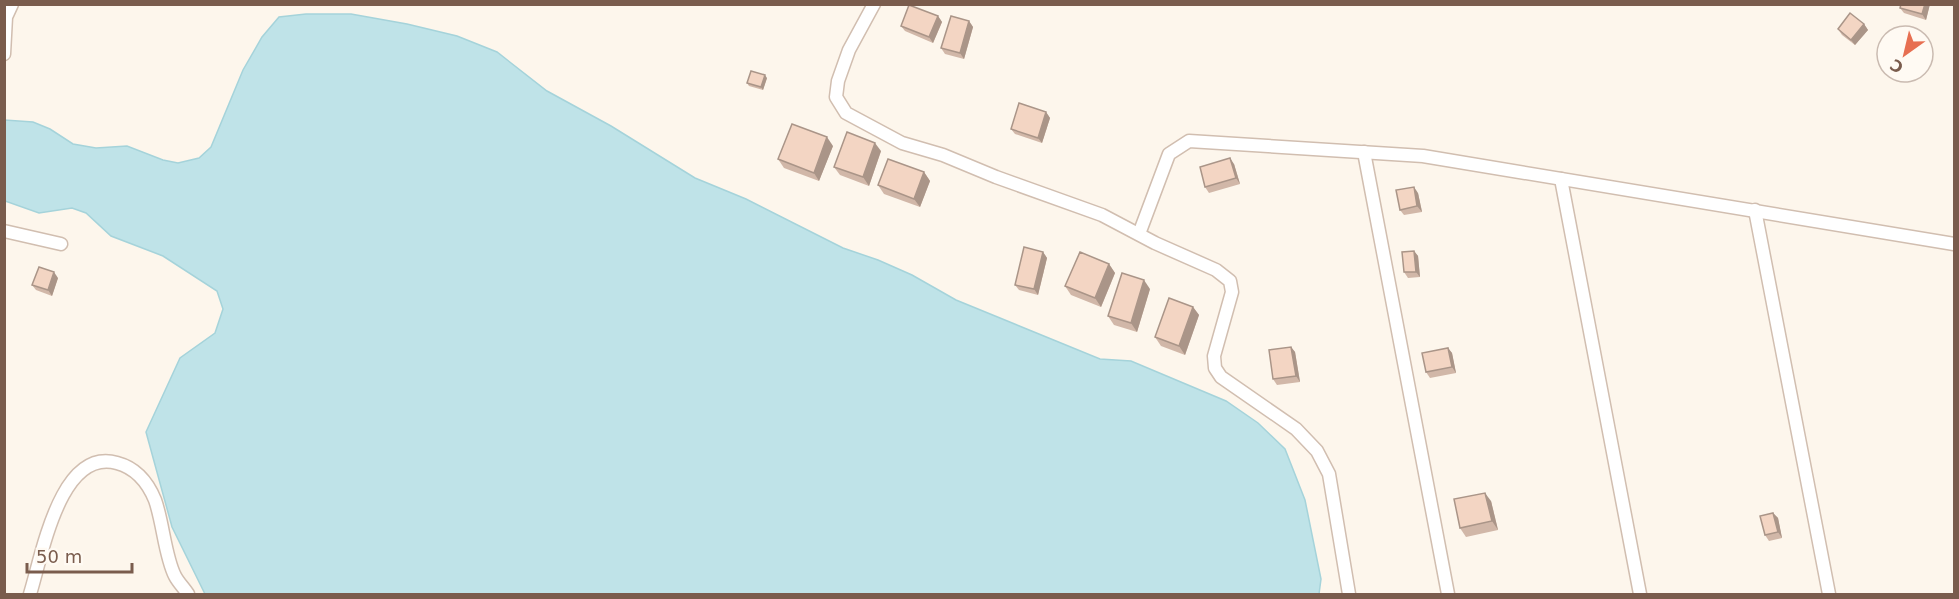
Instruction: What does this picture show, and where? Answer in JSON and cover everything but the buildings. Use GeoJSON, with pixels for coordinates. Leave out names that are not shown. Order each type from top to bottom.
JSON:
{"type":"FeatureCollection","features":[{"type":"Feature","properties":{"kind":"street"},"geometry":{"type":"LineString","coordinates":[[4,54],[6,17],[12,4]]}},
{"type":"Feature","properties":{"kind":"street"},"geometry":{"type":"LineString","coordinates":[[874,4],[849,50],[838,81],[836,97],[846,113],[902,143],[943,155],[996,177],[1102,215],[1216,270],[1230,281],[1232,292],[1214,356],[1215,368],[1221,377],[1296,429],[1317,451],[1329,474],[1349,594]]}},
{"type":"Feature","properties":{"kind":"street"},"geometry":{"type":"LineString","coordinates":[[1140,234],[1169,154],[1189,141],[1423,156],[1954,244]]}},
{"type":"Feature","properties":{"kind":"street"},"geometry":{"type":"LineString","coordinates":[[1364,152],[1448,594]]}},
{"type":"Feature","properties":{"kind":"street"},"geometry":{"type":"LineString","coordinates":[[1561,179],[1640,594]]}},
{"type":"Feature","properties":{"kind":"street"},"geometry":{"type":"LineString","coordinates":[[1755,210],[1829,594]]}},
{"type":"Feature","properties":{"kind":"street"},"geometry":{"type":"LineString","coordinates":[[4,231],[62,244]]}},
{"type":"Feature","properties":{"kind":"street"},"geometry":{"type":"LineString","coordinates":[[30,594],[57,507],[67,487],[85,467],[106,461],[132,469],[148,487],[155,501],[174,575],[175,594]]}},
{"type":"Feature","properties":{"kind":"street"},"geometry":{"type":"LineString","coordinates":[[174,575],[188,594]]}},
{"type":"Feature","properties":{"kind":"water"},"geometry":{"type":"Polygon","coordinates":[[[306,14],[351,14],[407,24],[457,36],[497,52],[547,91],[611,126],[695,178],[746,199],[843,248],[912,275],[956,300],[1100,359],[1131,361],[1226,401],[1258,423],[1285,449],[1305,500],[1321,579],[1319,594],[205,594],[172,527],[146,432],[180,358],[215,333],[223,309],[217,291],[163,256],[111,236],[86,213],[72,208],[39,213],[5,201],[5,120],[33,122],[50,129],[73,144],[96,148],[127,146],[163,160],[178,163],[199,158],[211,147],[243,70],[262,37],[279,17],[306,14]]]}}]}
